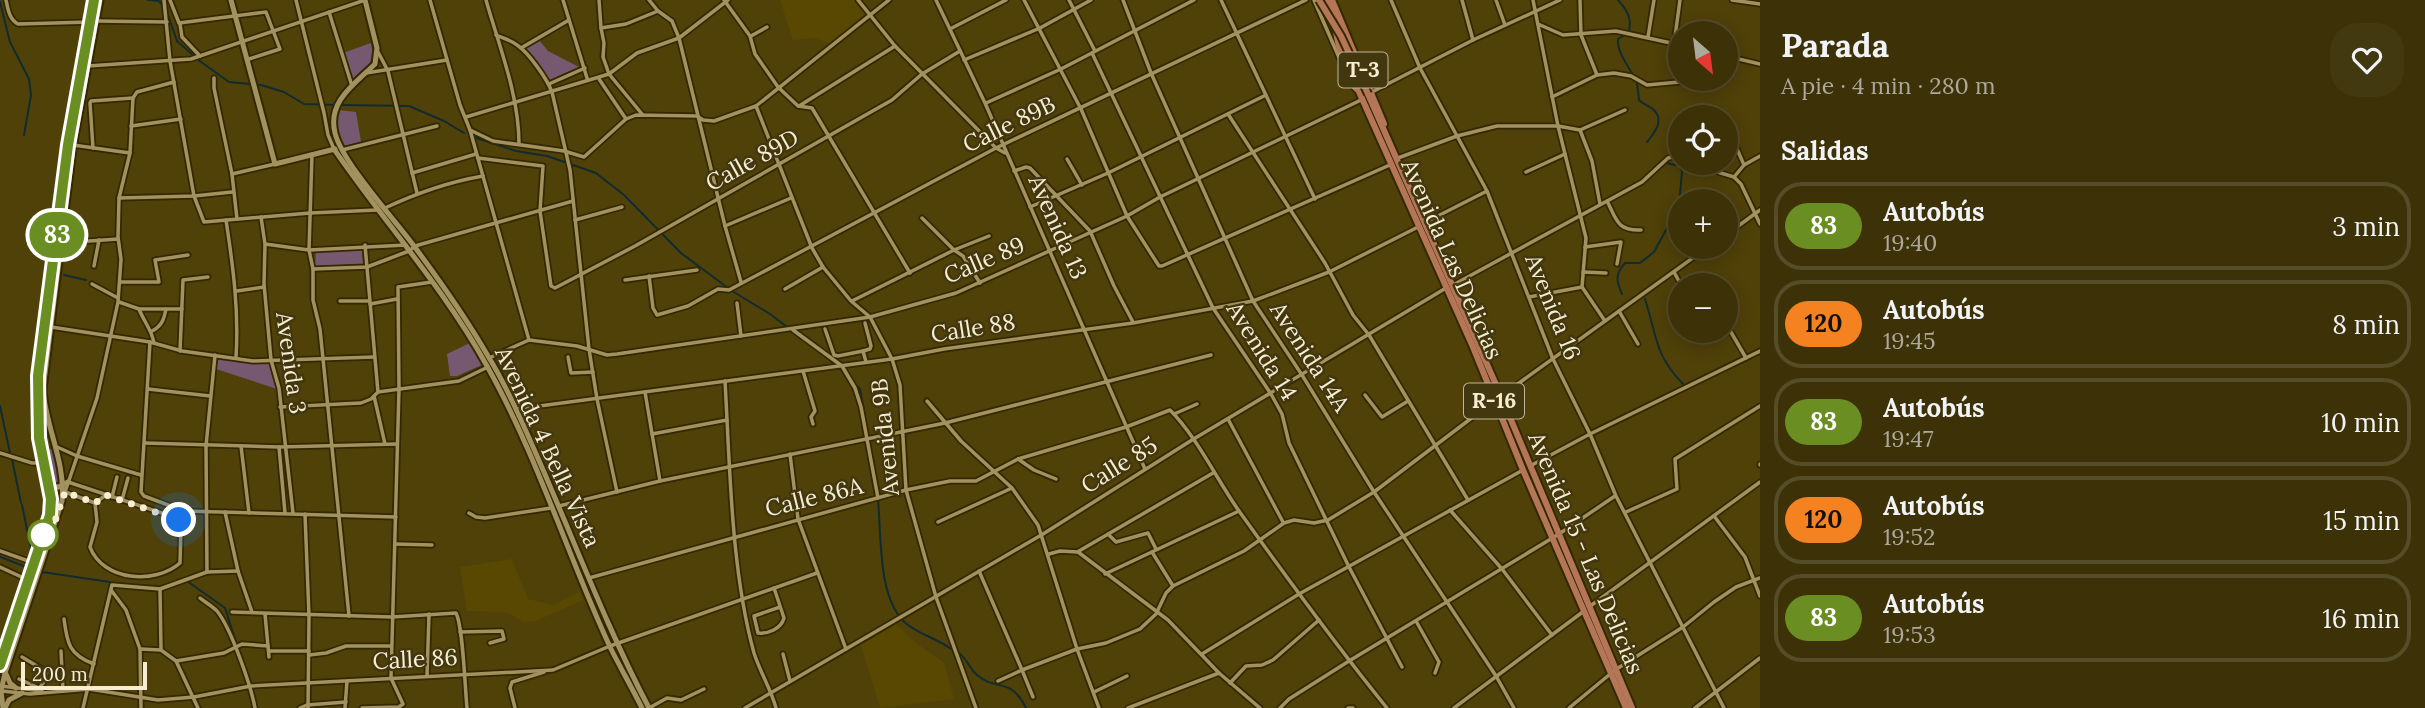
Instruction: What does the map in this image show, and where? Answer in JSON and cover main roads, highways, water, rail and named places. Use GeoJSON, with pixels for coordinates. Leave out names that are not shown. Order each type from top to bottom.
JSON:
{"type":"FeatureCollection","features":[{"type":"Feature","properties":{"kind":"main road","name":"R-16"},"geometry":{"type":"LineString","coordinates":[[1319,0],[1341,36],[1366,95]]}},
{"type":"Feature","properties":{"kind":"main road","name":"R-16"},"geometry":{"type":"LineString","coordinates":[[1326,0],[1332,12],[1339,47],[1366,95]]}},
{"type":"Feature","properties":{"kind":"main road","name":"T-3"},"geometry":{"type":"LineString","coordinates":[[1332,0],[1366,95]]}},
{"type":"Feature","properties":{"kind":"main road","name":"Avenida 15 - Las Delicias"},"geometry":{"type":"LineString","coordinates":[[1366,95],[1389,142],[1394,161],[1497,398],[1531,466],[1556,535],[1613,672],[1632,708]]}},
{"type":"Feature","properties":{"kind":"main road","name":"Avenida Las Delicias"},"geometry":{"type":"LineString","coordinates":[[1366,95],[1394,161]]}},
{"type":"Feature","properties":{"kind":"main road","name":"R-16"},"geometry":{"type":"LineString","coordinates":[[1497,398],[1523,470],[1556,535]]}},
{"type":"Feature","properties":{"kind":"main road","name":"R-16"},"geometry":{"type":"LineString","coordinates":[[1613,672],[1626,708]]}},
{"type":"Feature","properties":{"kind":"waterway"},"geometry":{"type":"LineString","coordinates":[[148,0],[159,1],[164,8]]}},
{"type":"Feature","properties":{"kind":"waterway"},"geometry":{"type":"LineString","coordinates":[[1618,0],[1628,13],[1629,30]]}},
{"type":"Feature","properties":{"kind":"waterway"},"geometry":{"type":"LineString","coordinates":[[0,2],[10,42],[29,79],[31,95],[24,135]]}},
{"type":"Feature","properties":{"kind":"waterway"},"geometry":{"type":"LineString","coordinates":[[167,12],[177,41],[193,55]]}},
{"type":"Feature","properties":{"kind":"waterway"},"geometry":{"type":"LineString","coordinates":[[1623,36],[1618,39],[1619,49],[1633,75]]}},
{"type":"Feature","properties":{"kind":"waterway"},"geometry":{"type":"LineString","coordinates":[[197,59],[229,82],[261,85],[284,92],[304,104],[335,105]]}},
{"type":"Feature","properties":{"kind":"waterway"},"geometry":{"type":"LineString","coordinates":[[1637,83],[1639,100],[1654,110],[1659,118],[1657,127],[1647,142]]}},
{"type":"Feature","properties":{"kind":"waterway"},"geometry":{"type":"LineString","coordinates":[[341,105],[409,106],[464,133]]}},
{"type":"Feature","properties":{"kind":"waterway"},"geometry":{"type":"LineString","coordinates":[[476,138],[516,151],[547,156],[596,173],[624,195],[681,253],[728,288]]}},
{"type":"Feature","properties":{"kind":"waterway"},"geometry":{"type":"LineString","coordinates":[[1622,294],[1619,271],[1625,263],[1640,263],[1654,252],[1679,206],[1682,171],[1679,166],[1667,163]]}},
{"type":"Feature","properties":{"kind":"waterway"},"geometry":{"type":"LineString","coordinates":[[64,275],[86,280]]}},
{"type":"Feature","properties":{"kind":"waterway"},"geometry":{"type":"LineString","coordinates":[[732,291],[770,314],[811,345]]}},
{"type":"Feature","properties":{"kind":"waterway"},"geometry":{"type":"LineString","coordinates":[[1645,299],[1661,354],[1683,384]]}},
{"type":"Feature","properties":{"kind":"waterway"},"geometry":{"type":"LineString","coordinates":[[824,355],[846,374]]}},
{"type":"Feature","properties":{"kind":"waterway"},"geometry":{"type":"LineString","coordinates":[[852,381],[860,389],[865,417]]}},
{"type":"Feature","properties":{"kind":"waterway"},"geometry":{"type":"LineString","coordinates":[[0,406],[10,453]]}},
{"type":"Feature","properties":{"kind":"waterway"},"geometry":{"type":"LineString","coordinates":[[12,459],[21,503]]}},
{"type":"Feature","properties":{"kind":"waterway"},"geometry":{"type":"LineString","coordinates":[[875,474],[881,555],[889,596],[908,625],[951,649]]}},
{"type":"Feature","properties":{"kind":"waterway"},"geometry":{"type":"LineString","coordinates":[[22,505],[31,549]]}},
{"type":"Feature","properties":{"kind":"waterway"},"geometry":{"type":"LineString","coordinates":[[0,557],[29,568]]}},
{"type":"Feature","properties":{"kind":"waterway"},"geometry":{"type":"LineString","coordinates":[[42,572],[110,582]]}},
{"type":"Feature","properties":{"kind":"waterway"},"geometry":{"type":"LineString","coordinates":[[187,581],[225,608],[236,642]]}},
{"type":"Feature","properties":{"kind":"waterway"},"geometry":{"type":"LineString","coordinates":[[959,653],[977,675],[991,683],[1009,688],[1026,708]]}}]}
